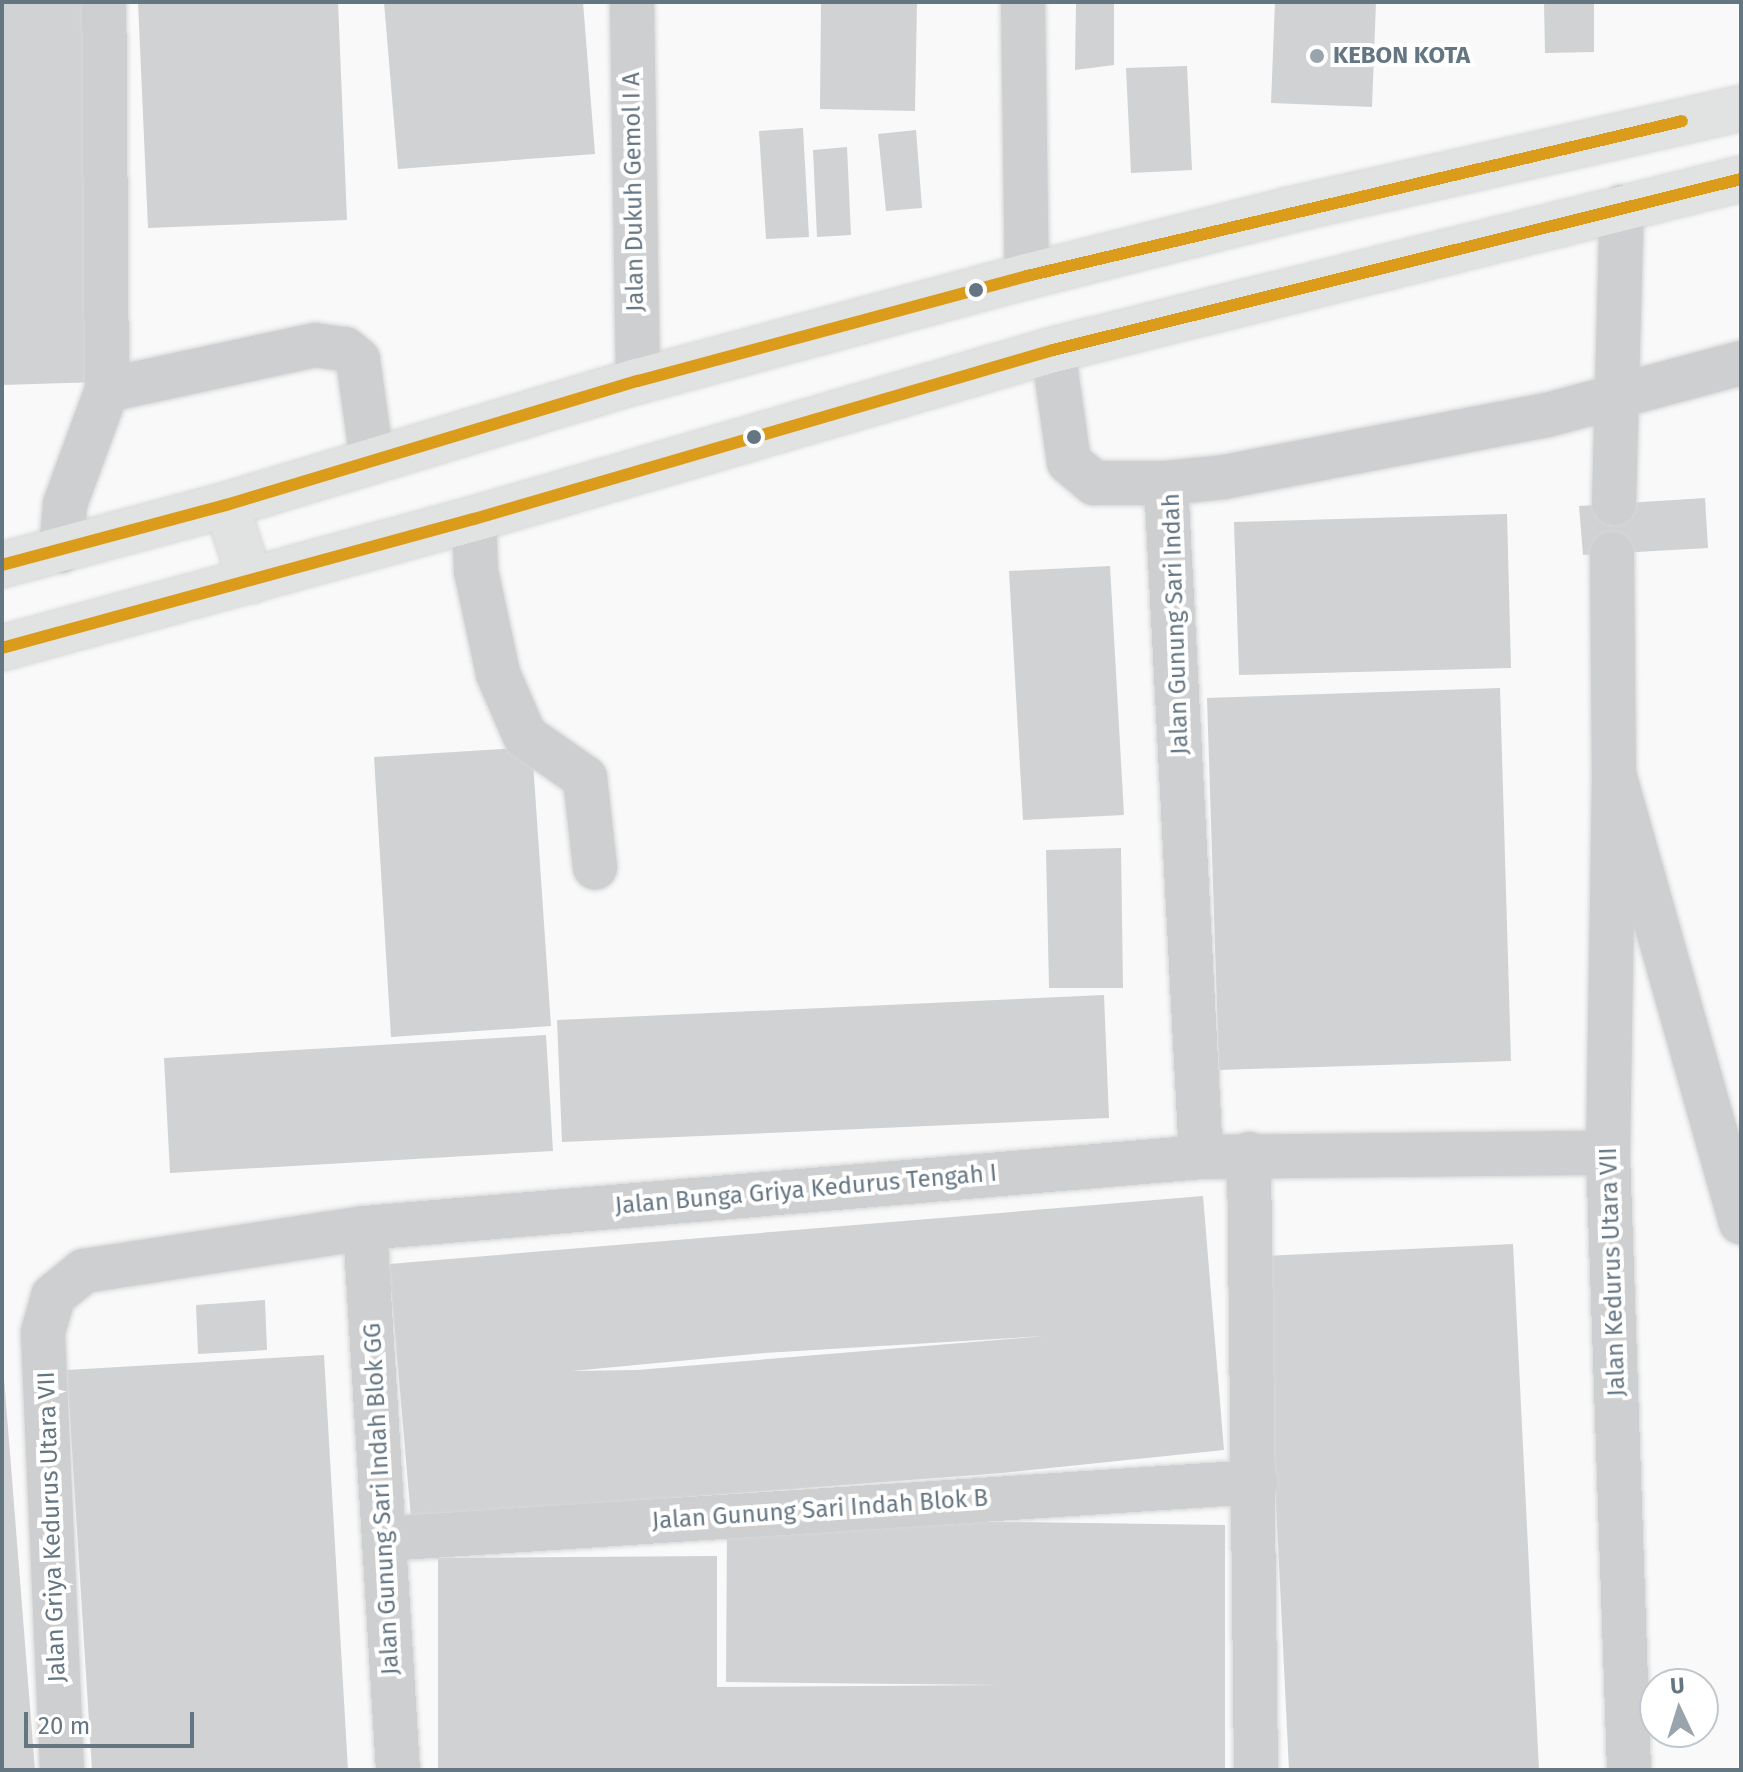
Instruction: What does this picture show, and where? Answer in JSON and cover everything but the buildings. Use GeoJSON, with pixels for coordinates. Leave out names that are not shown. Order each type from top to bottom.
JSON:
{"type":"FeatureCollection","features":[{"type":"Feature","properties":{"kind":"main road"},"geometry":{"type":"LineString","coordinates":[[2,565],[226,505],[638,381],[1027,276],[1285,211],[1741,108]]}},
{"type":"Feature","properties":{"kind":"main road"},"geometry":{"type":"LineString","coordinates":[[2,648],[474,519],[1053,350],[1741,179]]}},
{"type":"Feature","properties":{"kind":"main road"},"geometry":{"type":"LineString","coordinates":[[226,505],[251,581]]}},
{"type":"Feature","properties":{"kind":"street"},"geometry":{"type":"LineString","coordinates":[[61,551],[65,504],[107,390],[104,2]]}},
{"type":"Feature","properties":{"kind":"street","name":"Jalan Dukuh Gemol I A"},"geometry":{"type":"LineString","coordinates":[[632,2],[638,381]]}},
{"type":"Feature","properties":{"kind":"street"},"geometry":{"type":"LineString","coordinates":[[1023,2],[1027,276]]}},
{"type":"Feature","properties":{"kind":"street"},"geometry":{"type":"LineString","coordinates":[[1614,503],[1622,207]]}},
{"type":"Feature","properties":{"kind":"street"},"geometry":{"type":"LineString","coordinates":[[107,390],[315,345],[345,349],[358,360],[372,460]]}},
{"type":"Feature","properties":{"kind":"street"},"geometry":{"type":"LineString","coordinates":[[1053,350],[1069,462],[1094,483],[1166,483]]}},
{"type":"Feature","properties":{"kind":"street","name":"Jalan Gunung Sari Indah"},"geometry":{"type":"LineString","coordinates":[[1201,1157],[1166,483],[1224,477],[1615,399],[1741,363]]}},
{"type":"Feature","properties":{"kind":"street"},"geometry":{"type":"LineString","coordinates":[[474,519],[476,571],[498,674],[525,736],[585,778],[595,867]]}},
{"type":"Feature","properties":{"kind":"street","name":"Jalan Kedurus Utara VII"},"geometry":{"type":"LineString","coordinates":[[1612,554],[1614,774],[1608,1153],[1629,1770]]}},
{"type":"Feature","properties":{"kind":"street","name":"Jalan Kedurus Utara VII"},"geometry":{"type":"LineString","coordinates":[[1614,774],[1741,1222]]}},
{"type":"Feature","properties":{"kind":"street","name":"Jalan Bunga Griya Kedurus Tengah I"},"geometry":{"type":"LineString","coordinates":[[43,1332],[53,1296],[84,1271],[365,1228],[1249,1154],[1608,1153]]}},
{"type":"Feature","properties":{"kind":"street"},"geometry":{"type":"LineString","coordinates":[[1249,1154],[1256,1770]]}},
{"type":"Feature","properties":{"kind":"street","name":"Jalan Gunung Sari Indah Blok GG"},"geometry":{"type":"LineString","coordinates":[[365,1228],[398,1770]]}},
{"type":"Feature","properties":{"kind":"street","name":"Jalan Griya Kedurus Utara VII"},"geometry":{"type":"LineString","coordinates":[[43,1332],[62,1770]]}},
{"type":"Feature","properties":{"kind":"street","name":"Jalan Gunung Sari Indah Blok B"},"geometry":{"type":"LineString","coordinates":[[385,1539],[1255,1482]]}},
{"type":"Feature","properties":{"kind":"transit line"},"geometry":{"type":"LineString","coordinates":[[2,565],[226,505],[638,381],[1027,276],[1682,121]]}},
{"type":"Feature","properties":{"kind":"transit line"},"geometry":{"type":"LineString","coordinates":[[2,648],[474,519],[1053,350],[1741,179]]}},
{"type":"Feature","properties":{"kind":"place","name":"KEBON KOTA"},"geometry":{"type":"Point","coordinates":[1317,56]}}]}
